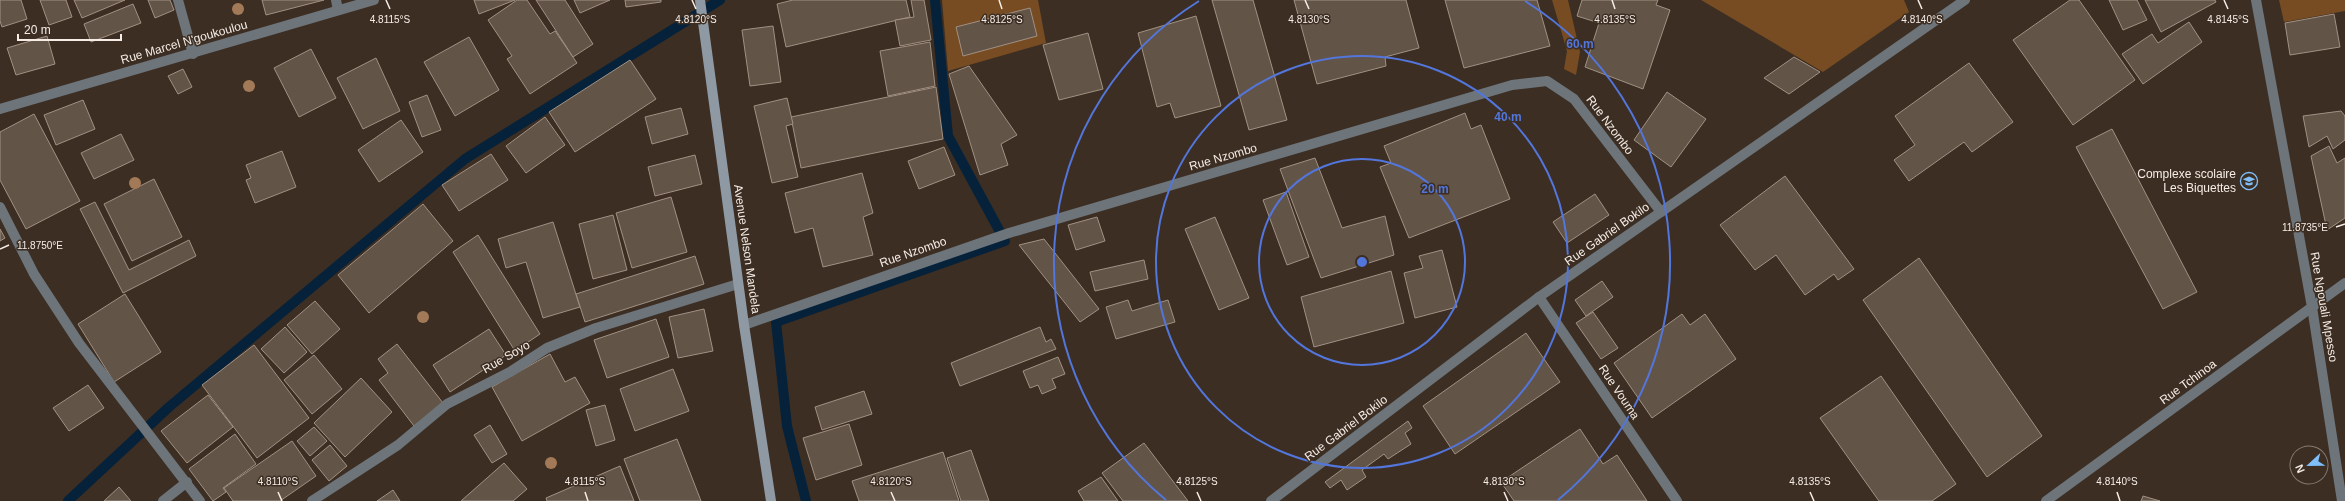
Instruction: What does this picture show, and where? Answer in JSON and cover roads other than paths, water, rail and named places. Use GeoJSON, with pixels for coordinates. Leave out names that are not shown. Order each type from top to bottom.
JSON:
{"type":"FeatureCollection","features":[{"type":"Feature","properties":{"kind":"street"},"geometry":{"type":"LineString","coordinates":[[178,0],[193,54]]}},
{"type":"Feature","properties":{"kind":"street","name":"Rue Marcel N'goukoulou"},"geometry":{"type":"LineString","coordinates":[[0,109],[126,71],[193,54],[337,5],[374,0]]}},
{"type":"Feature","properties":{"kind":"street","name":"Avenue Nelson Mandela"},"geometry":{"type":"LineString","coordinates":[[700,0],[738,284],[771,501]]}},
{"type":"Feature","properties":{"kind":"street","name":"Rue Gabriel Bokilo"},"geometry":{"type":"LineString","coordinates":[[1271,501],[1539,297],[1965,0]]}},
{"type":"Feature","properties":{"kind":"street","name":"Rue Ngouali Mpesso"},"geometry":{"type":"LineString","coordinates":[[2256,0],[2312,307],[2342,501]]}},
{"type":"Feature","properties":{"kind":"street","name":"Rue Nzombo"},"geometry":{"type":"LineString","coordinates":[[744,325],[1009,233],[1512,85],[1547,81],[1574,99],[1661,212]]}},
{"type":"Feature","properties":{"kind":"street"},"geometry":{"type":"LineString","coordinates":[[0,207],[34,274],[79,343],[187,482],[200,501]]}},
{"type":"Feature","properties":{"kind":"street","name":"Rue Tchinoa"},"geometry":{"type":"LineString","coordinates":[[2046,501],[2345,283]]}},
{"type":"Feature","properties":{"kind":"street","name":"Rue Soyo"},"geometry":{"type":"LineString","coordinates":[[312,501],[398,445],[447,404],[510,372],[547,348],[596,328],[738,284]]}},
{"type":"Feature","properties":{"kind":"street","name":"Rue Vouma"},"geometry":{"type":"LineString","coordinates":[[1539,297],[1677,501]]}},
{"type":"Feature","properties":{"kind":"street"},"geometry":{"type":"LineString","coordinates":[[163,501],[187,482]]}},
{"type":"Feature","properties":{"kind":"waterway"},"geometry":{"type":"LineString","coordinates":[[68,501],[169,407],[465,159],[720,0]]}},
{"type":"Feature","properties":{"kind":"waterway"},"geometry":{"type":"LineString","coordinates":[[806,501],[787,426],[776,322],[1005,241],[948,136],[935,0]]}},
{"type":"Feature","properties":{"kind":"place","name":"Complexe scolaire Les Biquettes"},"geometry":{"type":"Point","coordinates":[2249,181]}}]}
